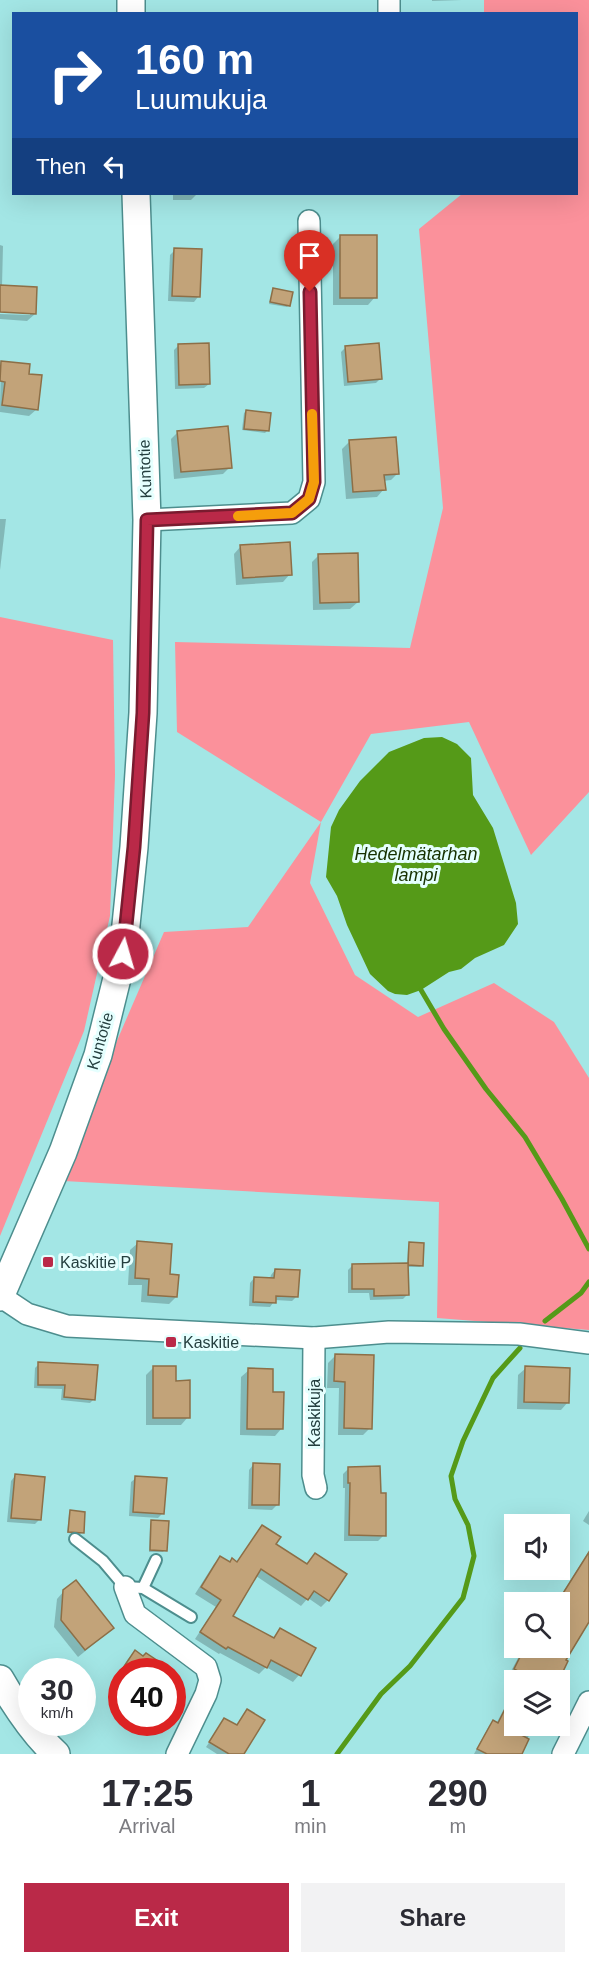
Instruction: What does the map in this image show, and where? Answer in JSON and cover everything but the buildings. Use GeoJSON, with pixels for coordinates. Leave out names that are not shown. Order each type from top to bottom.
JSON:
{"type":"FeatureCollection","features":[{"type":"Feature","properties":{"kind":"street","name":"Kuntotie"},"geometry":{"type":"LineString","coordinates":[[0,1296],[67,1142],[98,1055],[123,954],[134,847],[143,713],[147,520],[136,195]]}},
{"type":"Feature","properties":{"kind":"street"},"geometry":{"type":"LineString","coordinates":[[147,520],[292,513],[309,499],[314,482],[309,220]]}},
{"type":"Feature","properties":{"kind":"street"},"geometry":{"type":"LineString","coordinates":[[0,1296],[27,1314],[67,1326],[314,1338],[389,1332],[519,1334],[589,1344]]}},
{"type":"Feature","properties":{"kind":"street","name":"Kaskikuja"},"geometry":{"type":"LineString","coordinates":[[314,1338],[313,1474],[316,1488]]}},
{"type":"Feature","properties":{"kind":"street"},"geometry":{"type":"LineString","coordinates":[[134,1588],[135,1614],[206,1667],[210,1680],[206,1694],[177,1754]]}},
{"type":"Feature","properties":{"kind":"street"},"geometry":{"type":"LineString","coordinates":[[0,1678],[12,1701],[46,1745],[56,1754]]}},
{"type":"Feature","properties":{"kind":"street"},"geometry":{"type":"LineString","coordinates":[[563,1754],[589,1702]]}},
{"type":"Feature","properties":{"kind":"lane"},"geometry":{"type":"LineString","coordinates":[[75,1539],[134,1588],[191,1617]]}},
{"type":"Feature","properties":{"kind":"lane"},"geometry":{"type":"LineString","coordinates":[[134,1588],[156,1560]]}},
{"type":"Feature","properties":{"kind":"shaded area"},"geometry":{"type":"Polygon","coordinates":[[[484,0],[589,0],[589,792],[531,855],[469,722],[371,734],[321,822],[177,732],[175,642],[410,648],[443,508],[419,229],[461,195],[578,195],[578,12],[484,12],[484,0]]]}},
{"type":"Feature","properties":{"kind":"shaded area"},"geometry":{"type":"Polygon","coordinates":[[[0,617],[113,640],[115,775],[110,916],[84,1031],[0,1236],[0,617]]]}},
{"type":"Feature","properties":{"kind":"shaded area"},"geometry":{"type":"Polygon","coordinates":[[[321,822],[310,883],[355,975],[418,1017],[494,983],[554,1022],[589,1078],[589,1330],[437,1318],[439,1202],[64,1181],[116,1043],[164,932],[248,927],[321,822]]]}},
{"type":"Feature","properties":{"kind":"water","name":"Hedelmätarhan lampi"},"geometry":{"type":"Polygon","coordinates":[[[442,737],[457,744],[471,758],[473,795],[493,828],[516,903],[518,924],[504,945],[475,958],[461,969],[449,972],[421,990],[407,995],[395,994],[388,991],[370,974],[347,925],[337,896],[326,877],[331,827],[339,810],[360,781],[389,752],[424,738],[442,737]]]}},
{"type":"Feature","properties":{"kind":"waterway"},"geometry":{"type":"LineString","coordinates":[[421,990],[444,1029],[486,1089],[525,1137],[589,1249]]}},
{"type":"Feature","properties":{"kind":"waterway"},"geometry":{"type":"LineString","coordinates":[[545,1321],[581,1293],[589,1282]]}},
{"type":"Feature","properties":{"kind":"waterway"},"geometry":{"type":"LineString","coordinates":[[337,1754],[381,1694],[410,1666],[463,1598],[474,1556],[468,1525],[455,1499],[451,1476],[463,1441],[493,1378],[520,1348]]}},
{"type":"Feature","properties":{"kind":"slow traffic"},"geometry":{"type":"LineString","coordinates":[[238,516],[292,513],[309,499],[314,482],[312,414]]}},
{"type":"Feature","properties":{"kind":"place","name":"Kaskitie P"},"geometry":{"type":"Point","coordinates":[48,1262]}},
{"type":"Feature","properties":{"kind":"place","name":"Kaskitie"},"geometry":{"type":"Point","coordinates":[171,1342]}},
{"type":"Feature","properties":{"kind":"route"},"geometry":{"type":"LineString","coordinates":[[123,954],[134,847],[143,713],[147,520],[292,513],[309,499],[314,482],[310,292]]}}]}
